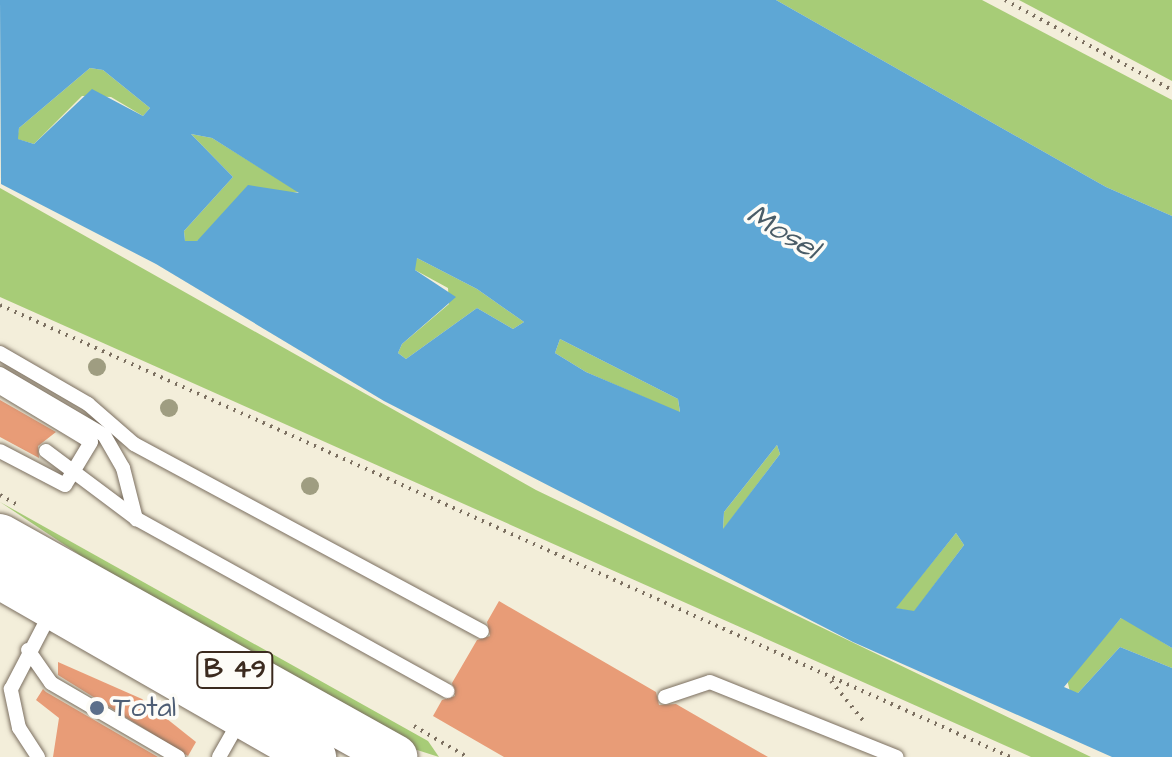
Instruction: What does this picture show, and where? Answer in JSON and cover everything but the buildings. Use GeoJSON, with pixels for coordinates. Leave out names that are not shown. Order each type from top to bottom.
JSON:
{"type":"FeatureCollection","features":[{"type":"Feature","properties":{"kind":"main road","name":"B 49"},"geometry":{"type":"LineString","coordinates":[[0,536],[396,757]]}},
{"type":"Feature","properties":{"kind":"main road","name":"B 49"},"geometry":{"type":"LineString","coordinates":[[0,577],[314,757]]}},
{"type":"Feature","properties":{"kind":"lane"},"geometry":{"type":"LineString","coordinates":[[0,353],[88,404],[134,444],[482,631]]}},
{"type":"Feature","properties":{"kind":"lane"},"geometry":{"type":"LineString","coordinates":[[0,374],[104,435],[123,468],[137,519]]}},
{"type":"Feature","properties":{"kind":"lane"},"geometry":{"type":"LineString","coordinates":[[0,387],[84,432],[91,448],[80,471],[60,484],[0,451]]}},
{"type":"Feature","properties":{"kind":"lane"},"geometry":{"type":"LineString","coordinates":[[46,451],[80,471],[137,519],[447,691]]}},
{"type":"Feature","properties":{"kind":"lane"},"geometry":{"type":"LineString","coordinates":[[38,757],[19,728],[11,689],[28,650],[54,608]]}},
{"type":"Feature","properties":{"kind":"lane"},"geometry":{"type":"LineString","coordinates":[[28,650],[51,683],[178,757]]}},
{"type":"Feature","properties":{"kind":"lane"},"geometry":{"type":"LineString","coordinates":[[665,697],[710,682],[894,756]]}},
{"type":"Feature","properties":{"kind":"lane"},"geometry":{"type":"LineString","coordinates":[[219,757],[242,716]]}},
{"type":"Feature","properties":{"kind":"path"},"geometry":{"type":"LineString","coordinates":[[1005,0],[1172,90]]}},
{"type":"Feature","properties":{"kind":"path"},"geometry":{"type":"LineString","coordinates":[[0,305],[829,679],[1010,757]]}},
{"type":"Feature","properties":{"kind":"path"},"geometry":{"type":"LineString","coordinates":[[829,679],[894,756]]}},
{"type":"Feature","properties":{"kind":"green space"},"geometry":{"type":"Polygon","coordinates":[[[776,0],[982,0],[1172,100],[1172,216],[1106,187],[776,0]]]}},
{"type":"Feature","properties":{"kind":"green space"},"geometry":{"type":"Polygon","coordinates":[[[1019,0],[1172,0],[1172,81],[1019,0]]]}},
{"type":"Feature","properties":{"kind":"green space"},"geometry":{"type":"Polygon","coordinates":[[[90,68],[103,70],[150,108],[143,116],[111,97],[82,96],[34,144],[17,139],[19,128],[90,68]]]}},
{"type":"Feature","properties":{"kind":"green space"},"geometry":{"type":"Polygon","coordinates":[[[191,134],[212,138],[299,192],[281,194],[197,241],[185,241],[184,231],[233,177],[191,134]]]}},
{"type":"Feature","properties":{"kind":"green space"},"geometry":{"type":"Polygon","coordinates":[[[0,188],[536,490],[1091,757],[1031,757],[0,297],[0,188]]]}},
{"type":"Feature","properties":{"kind":"green space"},"geometry":{"type":"Polygon","coordinates":[[[417,258],[477,289],[524,322],[513,329],[477,308],[406,359],[398,353],[402,344],[449,304],[448,288],[415,270],[410,262],[417,258]]]}},
{"type":"Feature","properties":{"kind":"green space"},"geometry":{"type":"Polygon","coordinates":[[[560,339],[678,399],[680,413],[586,372],[555,353],[560,339]]]}},
{"type":"Feature","properties":{"kind":"green space"},"geometry":{"type":"Polygon","coordinates":[[[777,445],[780,454],[723,530],[724,512],[777,445]]]}},
{"type":"Feature","properties":{"kind":"green space"},"geometry":{"type":"Polygon","coordinates":[[[0,502],[428,741],[439,757],[389,741],[103,581],[77,553],[0,502]]]}},
{"type":"Feature","properties":{"kind":"green space"},"geometry":{"type":"Polygon","coordinates":[[[956,533],[964,545],[914,612],[895,608],[956,533]]]}},
{"type":"Feature","properties":{"kind":"green space"},"geometry":{"type":"Polygon","coordinates":[[[1122,617],[1172,648],[1172,668],[1120,647],[1078,693],[1070,692],[1067,679],[1122,617]]]}},
{"type":"Feature","properties":{"kind":"water","name":"Mosel"},"geometry":{"type":"Polygon","coordinates":[[[0,0],[776,0],[1106,187],[1172,216],[1172,648],[1121,618],[1064,687],[1078,693],[1120,647],[1172,668],[1172,757],[1112,757],[853,642],[384,401],[156,264],[1,184],[0,0]],[[90,68],[19,128],[18,139],[34,144],[92,89],[143,116],[150,108],[103,70],[90,68]],[[191,134],[233,177],[184,231],[185,241],[197,241],[248,185],[299,193],[212,138],[191,134]],[[417,258],[415,270],[456,297],[402,344],[398,353],[406,359],[477,308],[513,329],[524,322],[477,289],[417,258]],[[560,339],[555,353],[586,372],[680,412],[678,399],[560,339]],[[777,445],[724,512],[723,529],[780,454],[777,445]],[[956,533],[896,608],[914,611],[964,545],[956,533]]]}},
{"type":"Feature","properties":{"kind":"place","name":"Total"},"geometry":{"type":"Point","coordinates":[97,708]}}]}
